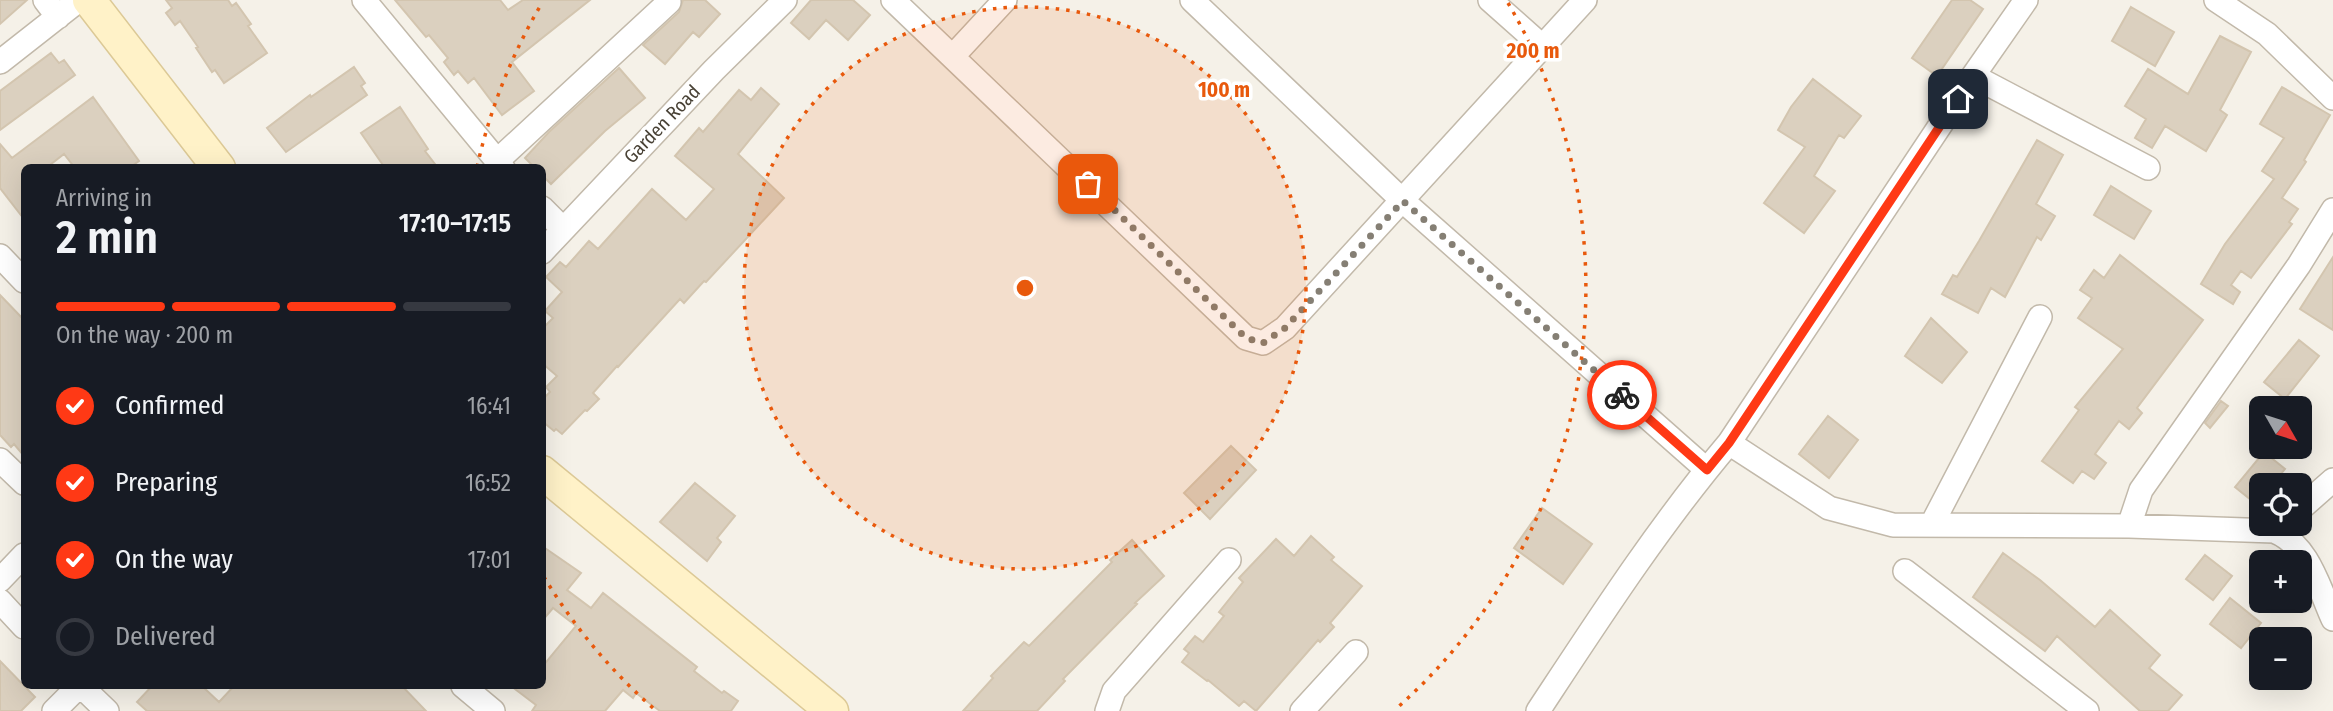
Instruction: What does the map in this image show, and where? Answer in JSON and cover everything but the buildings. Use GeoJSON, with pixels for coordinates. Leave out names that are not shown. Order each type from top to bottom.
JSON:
{"type":"FeatureCollection","features":[{"type":"Feature","properties":{"kind":"street"},"geometry":{"type":"LineString","coordinates":[[0,62],[52,8],[79,0]]}},
{"type":"Feature","properties":{"kind":"street"},"geometry":{"type":"LineString","coordinates":[[89,0],[216,164]]}},
{"type":"Feature","properties":{"kind":"street"},"geometry":{"type":"LineString","coordinates":[[364,0],[499,164]]}},
{"type":"Feature","properties":{"kind":"street","name":"Garden Road"},"geometry":{"type":"LineString","coordinates":[[546,248],[714,70],[785,0]]}},
{"type":"Feature","properties":{"kind":"street"},"geometry":{"type":"LineString","coordinates":[[893,0],[1246,338],[1263,343],[1285,328],[1585,0]]}},
{"type":"Feature","properties":{"kind":"street"},"geometry":{"type":"LineString","coordinates":[[953,56],[1005,0]]}},
{"type":"Feature","properties":{"kind":"street"},"geometry":{"type":"LineString","coordinates":[[1192,0],[1403,201],[1707,470]]}},
{"type":"Feature","properties":{"kind":"street"},"geometry":{"type":"LineString","coordinates":[[1490,0],[1543,47]]}},
{"type":"Feature","properties":{"kind":"street"},"geometry":{"type":"LineString","coordinates":[[1538,711],[1611,602],[1729,443],[2026,0]]}},
{"type":"Feature","properties":{"kind":"street"},"geometry":{"type":"LineString","coordinates":[[2216,0],[2267,34],[2333,98]]}},
{"type":"Feature","properties":{"kind":"street"},"geometry":{"type":"LineString","coordinates":[[501,164],[669,2]]}},
{"type":"Feature","properties":{"kind":"street"},"geometry":{"type":"LineString","coordinates":[[1973,76],[2148,168]]}},
{"type":"Feature","properties":{"kind":"street"},"geometry":{"type":"LineString","coordinates":[[2129,526],[2141,490],[2299,265],[2333,210]]}},
{"type":"Feature","properties":{"kind":"street"},"geometry":{"type":"LineString","coordinates":[[546,212],[563,229]]}},
{"type":"Feature","properties":{"kind":"street"},"geometry":{"type":"LineString","coordinates":[[0,256],[21,278]]}},
{"type":"Feature","properties":{"kind":"street"},"geometry":{"type":"LineString","coordinates":[[1932,524],[2040,317]]}},
{"type":"Feature","properties":{"kind":"street"},"geometry":{"type":"LineString","coordinates":[[1729,443],[1829,508],[1893,525],[2249,527]]}},
{"type":"Feature","properties":{"kind":"street"},"geometry":{"type":"LineString","coordinates":[[0,460],[21,480]]}},
{"type":"Feature","properties":{"kind":"street"},"geometry":{"type":"LineString","coordinates":[[546,475],[832,711]]}},
{"type":"Feature","properties":{"kind":"street"},"geometry":{"type":"LineString","coordinates":[[2312,498],[2333,480]]}},
{"type":"Feature","properties":{"kind":"street"},"geometry":{"type":"LineString","coordinates":[[2287,536],[2300,549],[2333,619]]}},
{"type":"Feature","properties":{"kind":"street"},"geometry":{"type":"LineString","coordinates":[[0,580],[21,558]]}},
{"type":"Feature","properties":{"kind":"street"},"geometry":{"type":"LineString","coordinates":[[1107,711],[1114,691],[1229,560]]}},
{"type":"Feature","properties":{"kind":"street"},"geometry":{"type":"LineString","coordinates":[[1905,571],[2087,711]]}},
{"type":"Feature","properties":{"kind":"street"},"geometry":{"type":"LineString","coordinates":[[0,601],[21,624]]}},
{"type":"Feature","properties":{"kind":"street"},"geometry":{"type":"LineString","coordinates":[[1302,711],[1356,652]]}},
{"type":"Feature","properties":{"kind":"street"},"geometry":{"type":"LineString","coordinates":[[54,711],[77,689]]}},
{"type":"Feature","properties":{"kind":"street"},"geometry":{"type":"LineString","coordinates":[[83,689],[107,711]]}},
{"type":"Feature","properties":{"kind":"street"},"geometry":{"type":"LineString","coordinates":[[467,689],[493,711]]}},
{"type":"Feature","properties":{"kind":"way so far"},"geometry":{"type":"LineString","coordinates":[[1088,184],[1246,338],[1263,343],[1285,328],[1403,201],[1622,395]]}},
{"type":"Feature","properties":{"kind":"route"},"geometry":{"type":"LineString","coordinates":[[1622,395],[1707,470],[1729,443],[1958,99]]}}]}
